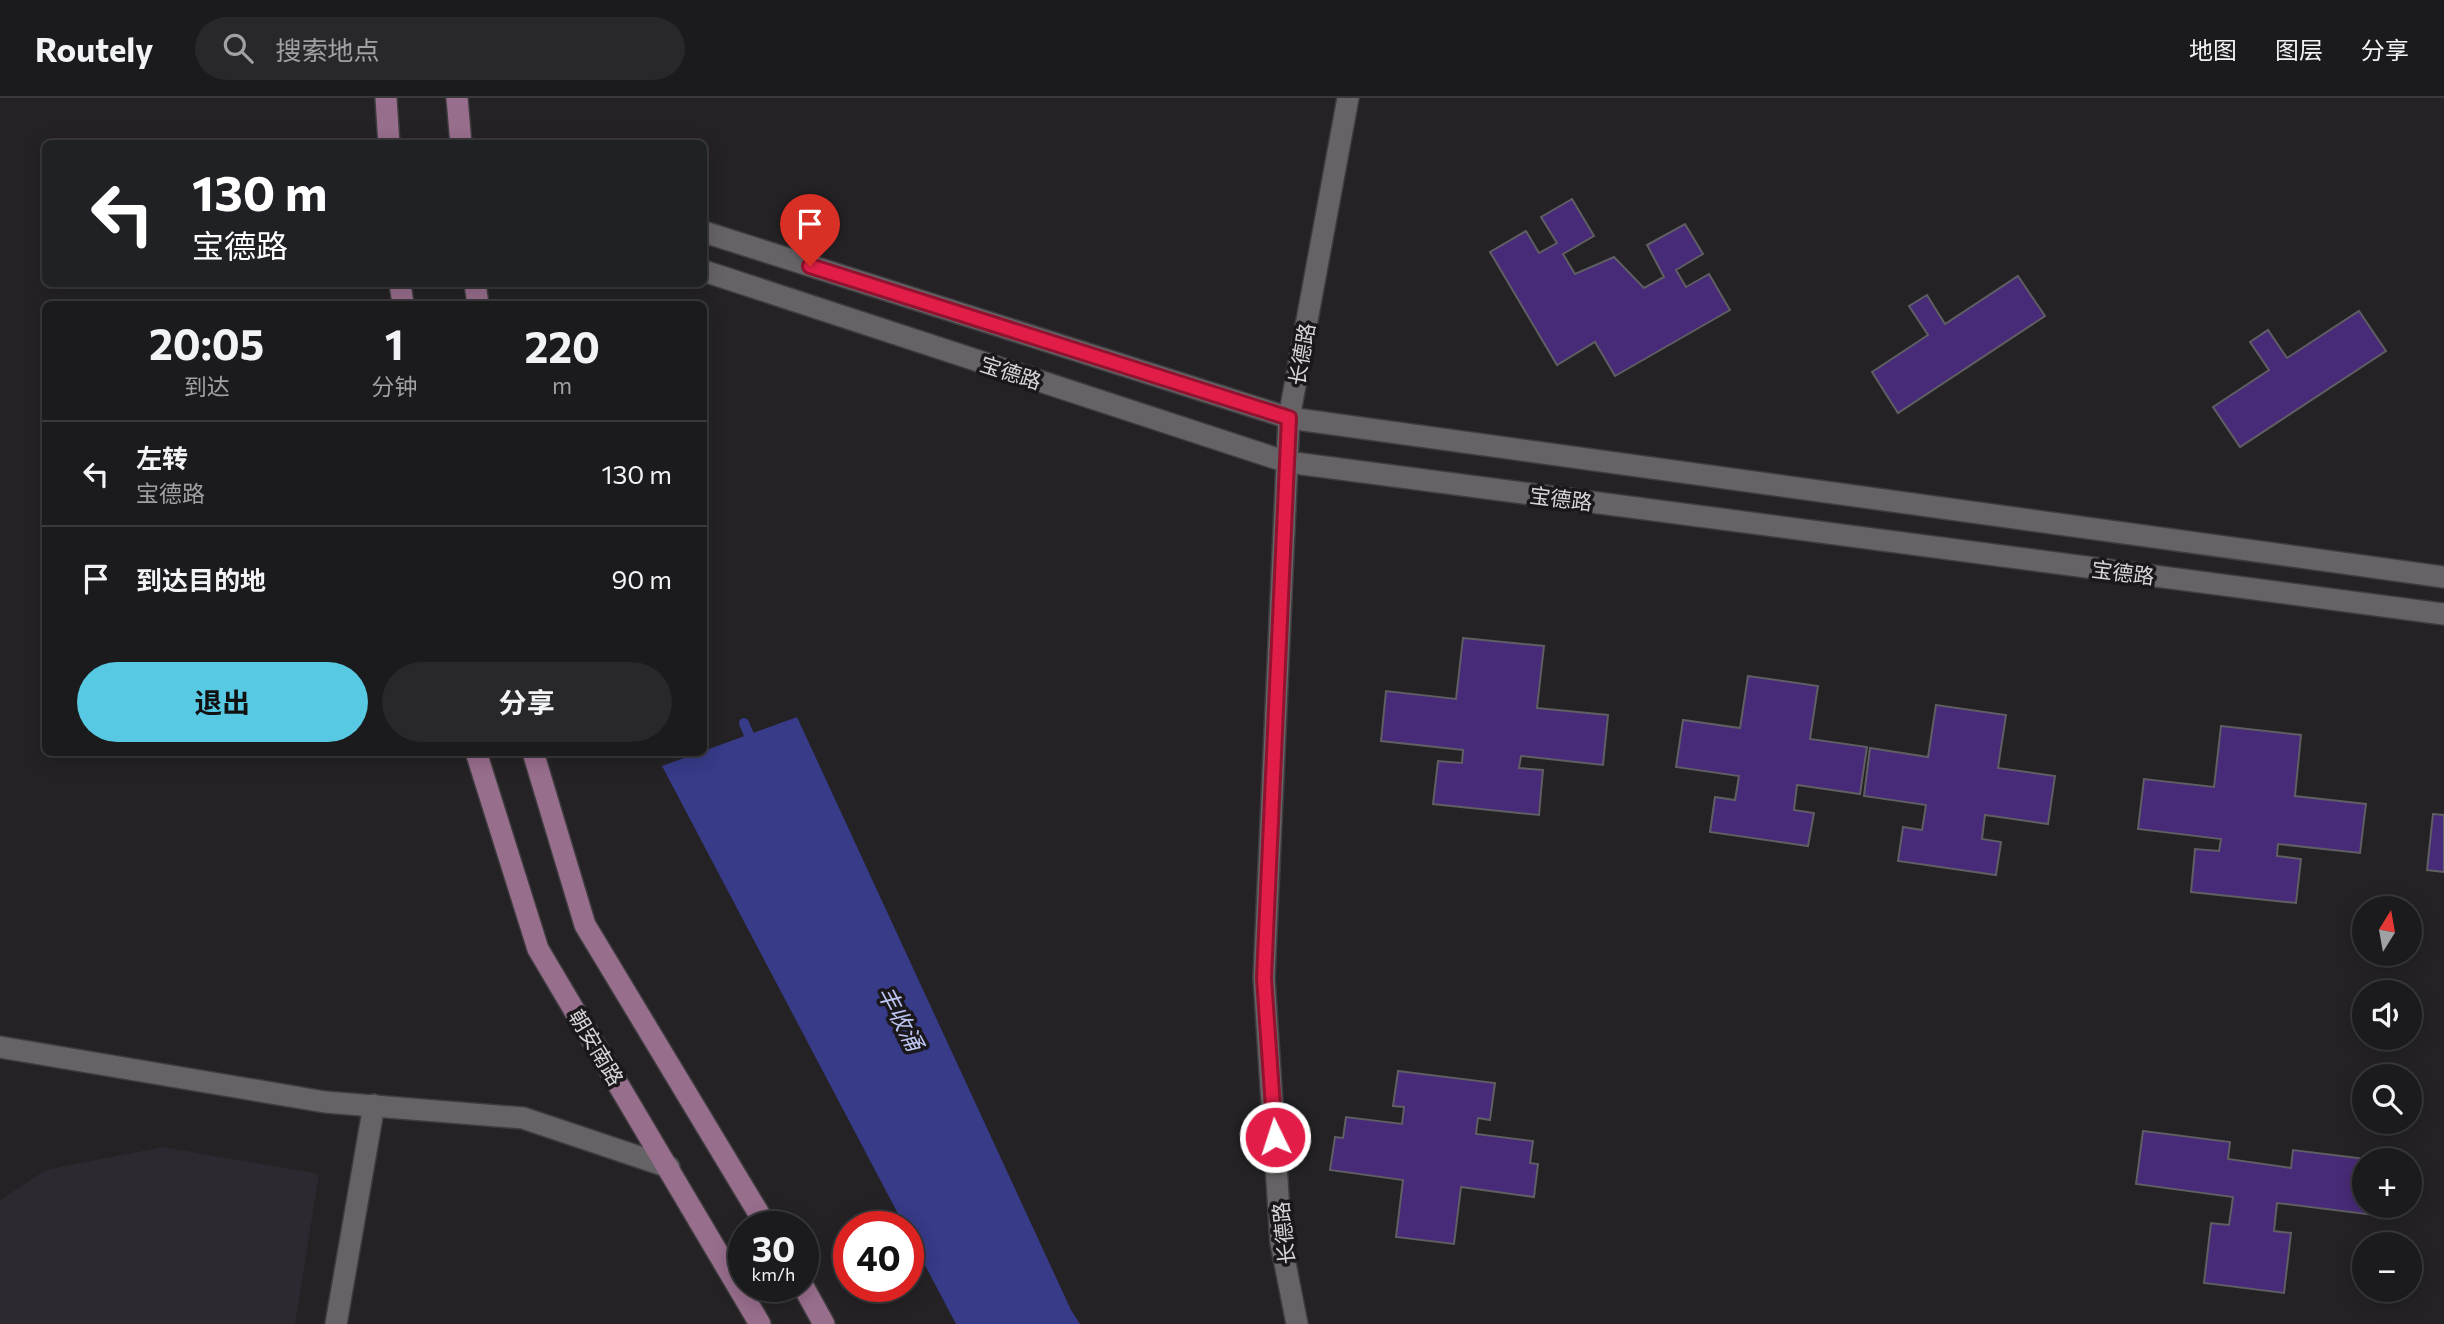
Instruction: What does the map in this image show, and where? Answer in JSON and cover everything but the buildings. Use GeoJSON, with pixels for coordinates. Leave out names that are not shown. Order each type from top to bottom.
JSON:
{"type":"FeatureCollection","features":[{"type":"Feature","properties":{"kind":"main road"},"geometry":{"type":"LineString","coordinates":[[386,98],[389,140]]}},
{"type":"Feature","properties":{"kind":"main road"},"geometry":{"type":"LineString","coordinates":[[457,98],[461,140]]}},
{"type":"Feature","properties":{"kind":"main road","name":"朝安南路"},"geometry":{"type":"LineString","coordinates":[[477,756],[538,949],[760,1324]]}},
{"type":"Feature","properties":{"kind":"main road"},"geometry":{"type":"LineString","coordinates":[[534,756],[585,925],[757,1211]]}},
{"type":"Feature","properties":{"kind":"main road"},"geometry":{"type":"LineString","coordinates":[[812,1302],[824,1324]]}},
{"type":"Feature","properties":{"kind":"street","name":"长德路"},"geometry":{"type":"LineString","coordinates":[[1297,1324],[1282,1243],[1264,978],[1289,418],[1348,98]]}},
{"type":"Feature","properties":{"kind":"street","name":"宝德路"},"geometry":{"type":"LineString","coordinates":[[707,233],[1289,418],[2444,577]]}},
{"type":"Feature","properties":{"kind":"street","name":"宝德路"},"geometry":{"type":"LineString","coordinates":[[707,272],[1287,462],[2444,614]]}},
{"type":"Feature","properties":{"kind":"street"},"geometry":{"type":"LineString","coordinates":[[0,1049],[325,1101],[523,1118],[669,1167]]}},
{"type":"Feature","properties":{"kind":"street"},"geometry":{"type":"LineString","coordinates":[[337,1324],[374,1105]]}},
{"type":"Feature","properties":{"kind":"shaded area"},"geometry":{"type":"Polygon","coordinates":[[[163,1147],[319,1174],[295,1324],[0,1324],[0,1200],[46,1170],[163,1147]]]}},
{"type":"Feature","properties":{"kind":"water"},"geometry":{"type":"Polygon","coordinates":[[[797,717],[1071,1310],[1080,1324],[956,1324],[924,1263],[924,1211],[897,1211],[662,766],[690,756],[707,756],[707,750],[797,717]]]}},
{"type":"Feature","properties":{"kind":"waterway","name":"丰收涌"},"geometry":{"type":"LineString","coordinates":[[744,723],[754,747]]}},
{"type":"Feature","properties":{"kind":"route"},"geometry":{"type":"LineString","coordinates":[[810,266],[1289,418],[1264,978],[1275,1137]]}}]}
